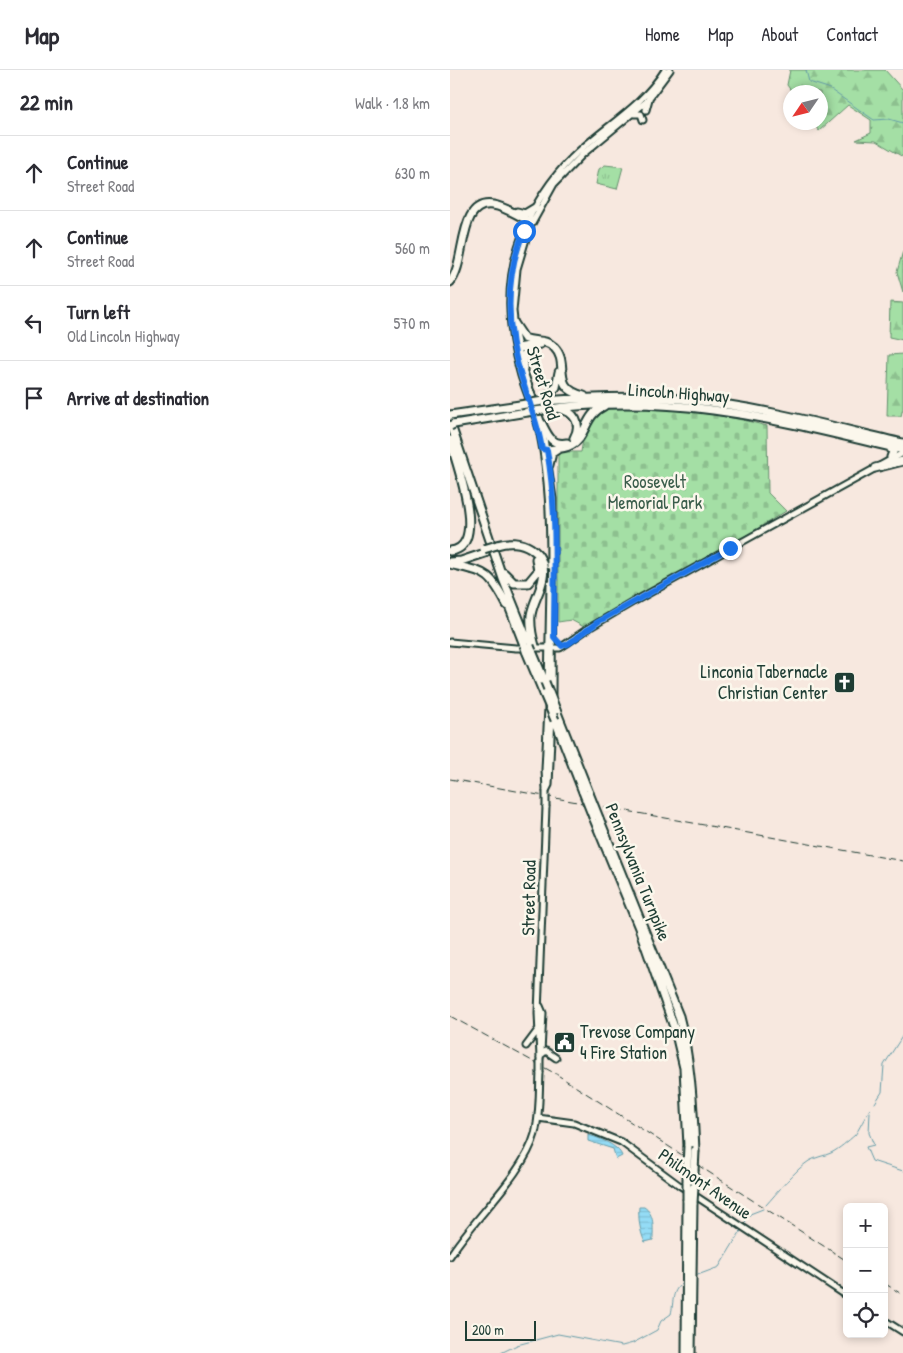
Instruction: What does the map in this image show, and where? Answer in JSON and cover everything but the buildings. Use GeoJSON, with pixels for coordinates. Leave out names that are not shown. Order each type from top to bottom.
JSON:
{"type":"FeatureCollection","features":[{"type":"Feature","properties":{"kind":"highway"},"geometry":{"type":"LineString","coordinates":[[450,275],[455,262],[464,221],[470,210],[479,204],[490,202],[501,204],[530,220]]}},
{"type":"Feature","properties":{"kind":"highway"},"geometry":{"type":"LineString","coordinates":[[450,282],[458,271],[466,228],[473,212],[483,206],[495,205],[530,220]]}},
{"type":"Feature","properties":{"kind":"highway"},"geometry":{"type":"LineString","coordinates":[[517,212],[525,214],[535,208]]}},
{"type":"Feature","properties":{"kind":"highway"},"geometry":{"type":"LineString","coordinates":[[514,323],[522,336],[549,347],[557,359],[557,384],[543,401]]}},
{"type":"Feature","properties":{"kind":"highway"},"geometry":{"type":"LineString","coordinates":[[516,347],[548,342],[557,351],[562,379],[570,391],[584,396],[602,397]]}},
{"type":"Feature","properties":{"kind":"highway"},"geometry":{"type":"LineString","coordinates":[[523,369],[525,354],[536,343]]}},
{"type":"Feature","properties":{"kind":"highway","name":"Lincoln Highway"},"geometry":{"type":"LineString","coordinates":[[453,415],[543,401],[602,397],[668,398],[741,407],[903,443]]}},
{"type":"Feature","properties":{"kind":"highway"},"geometry":{"type":"LineString","coordinates":[[549,464],[552,453],[574,444],[591,415],[599,408],[612,404]]}},
{"type":"Feature","properties":{"kind":"highway","name":"Lincoln Highway"},"geometry":{"type":"LineString","coordinates":[[453,424],[552,408],[612,404],[668,404],[718,409],[768,418],[889,446],[903,451]]}},
{"type":"Feature","properties":{"kind":"highway"},"geometry":{"type":"LineString","coordinates":[[545,449],[568,443],[577,434],[577,420],[567,411],[552,408]]}},
{"type":"Feature","properties":{"kind":"highway","name":"Pennsylvania Turnpike"},"geometry":{"type":"LineString","coordinates":[[453,424],[555,720],[596,817],[675,1030],[689,1089],[695,1151],[690,1185],[691,1353]]}},
{"type":"Feature","properties":{"kind":"highway"},"geometry":{"type":"LineString","coordinates":[[542,424],[552,441],[560,444],[568,443]]}},
{"type":"Feature","properties":{"kind":"highway","name":"Pennsylvania Turnpike"},"geometry":{"type":"LineString","coordinates":[[450,435],[512,614],[532,649]]}},
{"type":"Feature","properties":{"kind":"highway"},"geometry":{"type":"LineString","coordinates":[[450,440],[470,523],[465,544],[460,549],[450,551]]}},
{"type":"Feature","properties":{"kind":"highway"},"geometry":{"type":"LineString","coordinates":[[889,446],[893,452],[891,457]]}},
{"type":"Feature","properties":{"kind":"highway"},"geometry":{"type":"LineString","coordinates":[[545,449],[558,449]]}},
{"type":"Feature","properties":{"kind":"highway"},"geometry":{"type":"LineString","coordinates":[[876,468],[903,461]]}},
{"type":"Feature","properties":{"kind":"highway"},"geometry":{"type":"LineString","coordinates":[[450,563],[462,561],[510,542],[524,544],[536,553],[542,562],[543,579],[531,619],[532,649],[545,680],[547,694]]}},
{"type":"Feature","properties":{"kind":"highway"},"geometry":{"type":"LineString","coordinates":[[516,545],[528,550],[538,563],[535,577],[523,584],[510,581],[505,575],[496,546],[516,545]]}},
{"type":"Feature","properties":{"kind":"highway"},"geometry":{"type":"LineString","coordinates":[[450,558],[485,551]]}},
{"type":"Feature","properties":{"kind":"highway"},"geometry":{"type":"LineString","coordinates":[[450,563],[478,570],[487,575],[496,584],[512,614]]}},
{"type":"Feature","properties":{"kind":"highway","name":"Pennsylvania Turnpike"},"geometry":{"type":"LineString","coordinates":[[547,694],[556,710],[586,792]]}},
{"type":"Feature","properties":{"kind":"highway","name":"Pennsylvania Turnpike"},"geometry":{"type":"LineString","coordinates":[[689,1089],[688,1146],[691,1169]]}},
{"type":"Feature","properties":{"kind":"highway","name":"Pennsylvania Turnpike"},"geometry":{"type":"LineString","coordinates":[[686,1353],[690,1291]]}},
{"type":"Feature","properties":{"kind":"main road","name":"Street Road"},"geometry":{"type":"LineString","coordinates":[[450,1256],[523,1160],[533,1141],[538,1118],[540,1058],[538,1027],[546,807],[545,770],[549,664],[554,637],[555,519],[549,464],[522,379],[516,347],[510,312],[511,280],[518,248],[535,208],[566,164],[640,102],[666,70]]}},
{"type":"Feature","properties":{"kind":"main road","name":"Street Road"},"geometry":{"type":"LineString","coordinates":[[546,791],[552,730],[550,502],[542,424],[516,347],[514,323],[516,270],[530,220],[554,184],[570,166],[631,116],[650,96],[670,70]]}},
{"type":"Feature","properties":{"kind":"main road"},"geometry":{"type":"LineString","coordinates":[[646,110],[650,96]]}},
{"type":"Feature","properties":{"kind":"main road"},"geometry":{"type":"LineString","coordinates":[[631,116],[639,113],[643,120]]}},
{"type":"Feature","properties":{"kind":"main road"},"geometry":{"type":"LineString","coordinates":[[450,642],[532,649],[552,649],[568,645],[598,622],[903,451]]}},
{"type":"Feature","properties":{"kind":"main road"},"geometry":{"type":"LineString","coordinates":[[844,484],[876,468],[903,451]]}},
{"type":"Feature","properties":{"kind":"main road"},"geometry":{"type":"LineString","coordinates":[[554,637],[559,645],[568,645]]}},
{"type":"Feature","properties":{"kind":"main road"},"geometry":{"type":"LineString","coordinates":[[532,649],[546,654],[549,664]]}},
{"type":"Feature","properties":{"kind":"main road","name":"Street Road"},"geometry":{"type":"LineString","coordinates":[[540,1005],[543,1013],[543,1037],[540,1058]]}},
{"type":"Feature","properties":{"kind":"main road"},"geometry":{"type":"LineString","coordinates":[[526,1046],[538,1027]]}},
{"type":"Feature","properties":{"kind":"main road"},"geometry":{"type":"LineString","coordinates":[[540,1058],[545,1050],[556,1058]]}},
{"type":"Feature","properties":{"kind":"main road","name":"Philmont Avenue"},"geometry":{"type":"LineString","coordinates":[[538,1118],[574,1123],[621,1142],[670,1180],[843,1293]]}},
{"type":"Feature","properties":{"kind":"main road"},"geometry":{"type":"LineString","coordinates":[[888,1323],[903,1332]]}},
{"type":"Feature","properties":{"kind":"green space"},"geometry":{"type":"Polygon","coordinates":[[[790,70],[885,70],[903,90],[903,157],[876,141],[856,140],[871,133],[871,120],[848,105],[828,123],[828,85],[787,85],[790,70]]]}},
{"type":"Feature","properties":{"kind":"green space"},"geometry":{"type":"Polygon","coordinates":[[[605,165],[623,167],[617,189],[596,184],[599,169],[605,165]]]}},
{"type":"Feature","properties":{"kind":"green space"},"geometry":{"type":"Polygon","coordinates":[[[903,251],[903,292],[897,272],[903,251]]]}},
{"type":"Feature","properties":{"kind":"green space"},"geometry":{"type":"Polygon","coordinates":[[[890,302],[903,303],[903,340],[889,337],[890,302]]]}},
{"type":"Feature","properties":{"kind":"green space"},"geometry":{"type":"Polygon","coordinates":[[[903,354],[903,408],[901,416],[887,416],[889,355],[903,354]]]}},
{"type":"Feature","properties":{"kind":"green space","name":"Roosevelt Memorial Park"},"geometry":{"type":"Polygon","coordinates":[[[617,407],[692,412],[730,417],[767,426],[768,493],[786,511],[711,557],[584,627],[571,620],[558,622],[558,452],[581,452],[587,428],[591,422],[602,412],[617,407]]]}},
{"type":"Feature","properties":{"kind":"water"},"geometry":{"type":"Polygon","coordinates":[[[588,1135],[613,1145],[622,1156],[616,1159],[613,1149],[588,1141],[588,1135]]]}},
{"type":"Feature","properties":{"kind":"water"},"geometry":{"type":"Polygon","coordinates":[[[639,1207],[644,1207],[652,1217],[653,1226],[653,1240],[645,1242],[639,1215],[639,1207]]]}},
{"type":"Feature","properties":{"kind":"waterway"},"geometry":{"type":"LineString","coordinates":[[806,70],[809,82],[828,88],[874,120],[889,119],[903,123]]}},
{"type":"Feature","properties":{"kind":"waterway"},"geometry":{"type":"LineString","coordinates":[[875,1103],[882,1092],[884,1065],[903,1035]]}},
{"type":"Feature","properties":{"kind":"waterway"},"geometry":{"type":"LineString","coordinates":[[766,1205],[804,1165],[834,1151],[855,1135],[870,1109]]}},
{"type":"Feature","properties":{"kind":"waterway"},"geometry":{"type":"LineString","coordinates":[[870,1112],[869,1133],[874,1145],[866,1147],[872,1161],[903,1171]]}},
{"type":"Feature","properties":{"kind":"waterway"},"geometry":{"type":"LineString","coordinates":[[744,1224],[750,1214],[763,1209]]}},
{"type":"Feature","properties":{"kind":"waterway"},"geometry":{"type":"LineString","coordinates":[[695,1276],[719,1267],[742,1229]]}},
{"type":"Feature","properties":{"kind":"waterway"},"geometry":{"type":"LineString","coordinates":[[501,1353],[517,1345],[558,1334],[622,1346],[633,1343],[657,1330],[661,1321],[671,1314],[676,1289],[683,1283]]}},
{"type":"Feature","properties":{"kind":"railway"},"geometry":{"type":"LineString","coordinates":[[450,779],[903,861]]}},
{"type":"Feature","properties":{"kind":"railway"},"geometry":{"type":"LineString","coordinates":[[450,1016],[556,1074],[843,1258]]}},
{"type":"Feature","properties":{"kind":"railway"},"geometry":{"type":"LineString","coordinates":[[888,1286],[903,1295]]}},
{"type":"Feature","properties":{"kind":"place","name":"Linconia Tabernacle Christian Center"},"geometry":{"type":"Point","coordinates":[844,682]}},
{"type":"Feature","properties":{"kind":"place","name":"Trevose Company 4 Fire Station"},"geometry":{"type":"Point","coordinates":[564,1042]}},
{"type":"Feature","properties":{"kind":"route"},"geometry":{"type":"LineString","coordinates":[[524,231],[520,240],[511,280],[510,320],[518,364],[540,432],[542,449],[547,450],[550,470],[554,499],[554,637],[556,642],[562,646],[568,645],[591,626],[730,548]]}}]}
